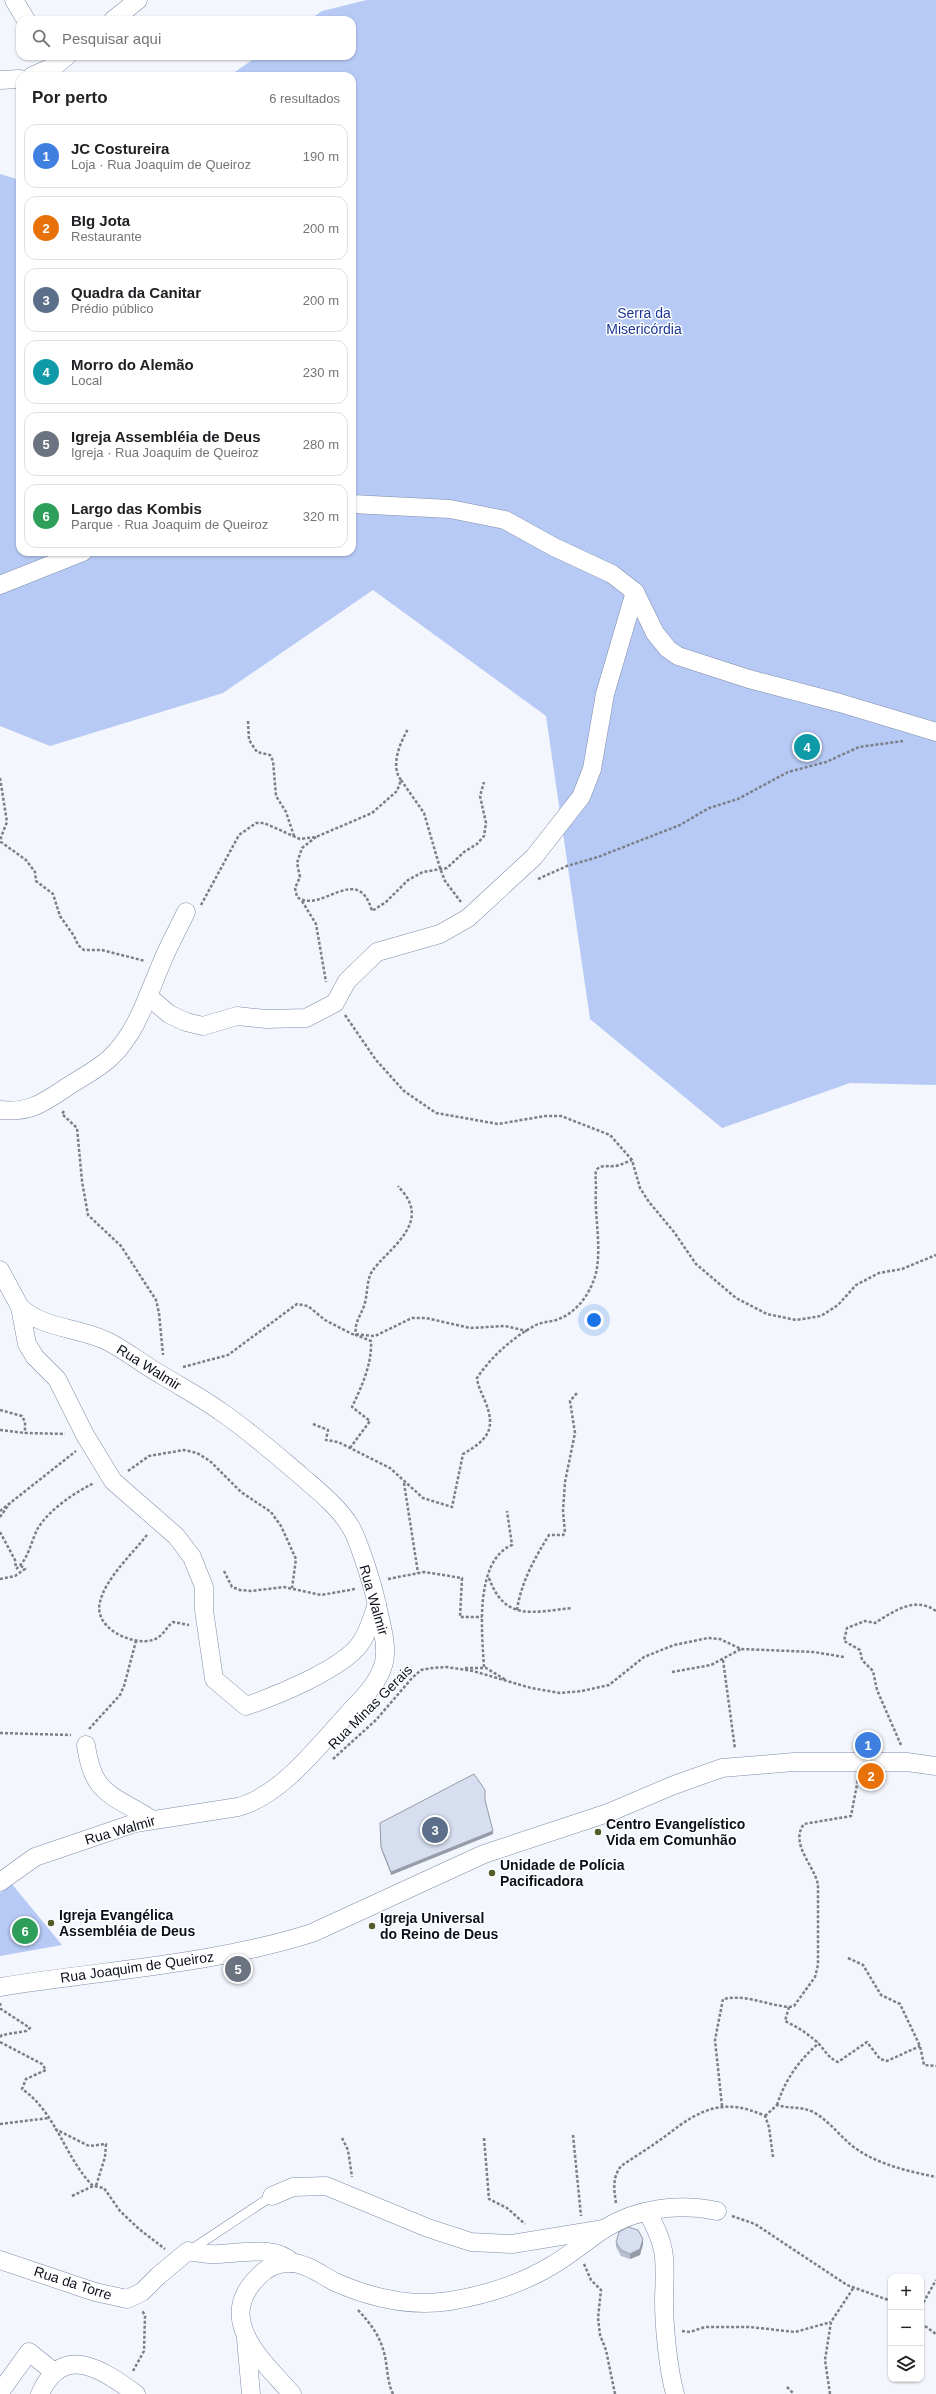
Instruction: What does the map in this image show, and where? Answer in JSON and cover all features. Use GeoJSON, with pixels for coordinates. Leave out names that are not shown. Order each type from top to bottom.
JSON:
{"type":"FeatureCollection","features":[{"type":"Feature","properties":{"kind":"street"},"geometry":{"type":"LineString","coordinates":[[14,0],[24,16]]}},
{"type":"Feature","properties":{"kind":"street"},"geometry":{"type":"LineString","coordinates":[[118,16],[138,0]]}},
{"type":"Feature","properties":{"kind":"street"},"geometry":{"type":"LineString","coordinates":[[38,72],[56,60]]}},
{"type":"Feature","properties":{"kind":"street"},"geometry":{"type":"LineString","coordinates":[[0,80],[16,79]]}},
{"type":"Feature","properties":{"kind":"street"},"geometry":{"type":"LineString","coordinates":[[356,504],[450,509],[505,520],[554,547],[612,574],[635,592],[655,633],[668,649],[678,656],[742,677],[840,703],[936,732]]}},
{"type":"Feature","properties":{"kind":"street"},"geometry":{"type":"LineString","coordinates":[[0,585],[73,556]]}},
{"type":"Feature","properties":{"kind":"street"},"geometry":{"type":"LineString","coordinates":[[148,996],[169,1014],[186,1022],[203,1026],[238,1016],[266,1019],[306,1018],[335,1003],[347,981],[378,952],[440,934],[468,918],[492,894],[534,858],[581,797],[592,769],[606,694],[635,592]]}},
{"type":"Feature","properties":{"kind":"street"},"geometry":{"type":"LineString","coordinates":[[0,1110],[16,1112],[30,1109],[53,1097],[66,1087],[95,1070],[111,1057],[129,1034],[186,912]]}},
{"type":"Feature","properties":{"kind":"street"},"geometry":{"type":"LineString","coordinates":[[0,1270],[20,1307],[27,1344],[34,1357],[57,1379],[87,1437],[111,1476],[184,1544],[200,1575],[204,1587],[204,1610],[214,1679],[246,1706],[269,1698],[326,1670],[354,1651],[365,1636],[377,1604]]}},
{"type":"Feature","properties":{"kind":"street","name":"Rua Walmir"},"geometry":{"type":"LineString","coordinates":[[0,1882],[35,1857],[151,1819],[238,1807],[261,1798],[278,1786],[364,1697],[380,1677],[385,1661],[386,1640],[371,1584],[351,1526],[323,1495],[273,1451],[220,1411],[165,1373],[107,1341],[73,1329],[46,1324],[27,1314],[20,1307]]}},
{"type":"Feature","properties":{"kind":"street"},"geometry":{"type":"LineString","coordinates":[[85,1741],[92,1775],[102,1789],[151,1819]]}},
{"type":"Feature","properties":{"kind":"street","name":"Rua Joaquim de Queiroz"},"geometry":{"type":"LineString","coordinates":[[0,1987],[132,1969],[242,1951],[284,1942],[312,1932],[484,1854],[608,1813],[704,1774],[737,1766],[794,1762],[907,1762],[936,1766]]}},
{"type":"Feature","properties":{"kind":"street"},"geometry":{"type":"LineString","coordinates":[[272,2196],[293,2187],[326,2186],[428,2228],[471,2242],[512,2244],[532,2240],[581,2238],[648,2212],[682,2206],[717,2211]]}},
{"type":"Feature","properties":{"kind":"street"},"geometry":{"type":"LineString","coordinates":[[648,2212],[662,2242],[666,2260],[665,2328],[675,2394]]}},
{"type":"Feature","properties":{"kind":"street"},"geometry":{"type":"LineString","coordinates":[[136,2297],[183,2255],[271,2252],[283,2255],[294,2263],[346,2287],[397,2302],[433,2304],[482,2294],[527,2279],[552,2266],[581,2238]]}},
{"type":"Feature","properties":{"kind":"street","name":"Rua da Torre"},"geometry":{"type":"LineString","coordinates":[[0,2260],[95,2292],[119,2298],[136,2297]]}},
{"type":"Feature","properties":{"kind":"street"},"geometry":{"type":"LineString","coordinates":[[292,2394],[252,2347],[240,2324],[240,2316],[242,2306],[251,2284],[270,2267],[294,2263]]}},
{"type":"Feature","properties":{"kind":"street"},"geometry":{"type":"LineString","coordinates":[[245,2336],[251,2394]]}},
{"type":"Feature","properties":{"kind":"street"},"geometry":{"type":"LineString","coordinates":[[0,2392],[29,2352],[54,2372]]}},
{"type":"Feature","properties":{"kind":"street"},"geometry":{"type":"LineString","coordinates":[[40,2394],[54,2372],[71,2364],[86,2366],[120,2383],[136,2394]]}},
{"type":"Feature","properties":{"kind":"lane"},"geometry":{"type":"LineString","coordinates":[[183,2255],[272,2196]]}},
{"type":"Feature","properties":{"kind":"path"},"geometry":{"type":"LineString","coordinates":[[248,721],[249,740],[257,752],[270,755],[273,761],[276,796],[286,812],[294,836]]}},
{"type":"Feature","properties":{"kind":"path"},"geometry":{"type":"LineString","coordinates":[[408,729],[400,744],[397,762],[397,775],[424,813],[445,881],[462,904]]}},
{"type":"Feature","properties":{"kind":"path"},"geometry":{"type":"LineString","coordinates":[[536,880],[567,866],[598,857],[674,828],[709,808],[738,798],[788,772],[826,762],[859,746],[910,741]]}},
{"type":"Feature","properties":{"kind":"path"},"geometry":{"type":"LineString","coordinates":[[0,778],[7,822],[1,837],[1,842],[10,850],[19,853],[34,872],[36,881],[53,894],[60,916],[74,936],[78,946],[84,950],[102,950],[161,964]]}},
{"type":"Feature","properties":{"kind":"path"},"geometry":{"type":"LineString","coordinates":[[401,780],[397,791],[372,813],[316,837],[302,848],[297,863],[300,877],[295,888],[297,897],[302,901],[316,924],[323,974],[335,1003],[376,1060],[394,1081],[417,1102],[436,1113],[498,1124],[546,1116],[561,1116],[610,1135],[632,1160],[640,1188],[696,1264],[736,1298],[767,1314],[796,1320],[821,1316],[838,1305],[856,1285],[879,1273],[902,1269],[936,1255]]}},
{"type":"Feature","properties":{"kind":"path"},"geometry":{"type":"LineString","coordinates":[[302,901],[312,902],[338,890],[354,889],[363,894],[370,903],[372,911],[386,902],[408,880],[423,872],[440,868],[448,868],[464,852],[477,844],[484,836],[486,823],[480,796],[484,782]]}},
{"type":"Feature","properties":{"kind":"path"},"geometry":{"type":"LineString","coordinates":[[186,912],[202,904],[239,834],[256,823],[264,823],[300,839],[316,837]]}},
{"type":"Feature","properties":{"kind":"path"},"geometry":{"type":"LineString","coordinates":[[66,1087],[66,1106],[62,1114],[77,1128],[82,1181],[88,1215],[121,1246],[156,1300],[159,1313],[165,1373],[228,1355],[297,1304],[308,1306],[331,1324],[371,1341],[364,1379],[352,1407],[370,1421],[350,1448]]}},
{"type":"Feature","properties":{"kind":"path"},"geometry":{"type":"LineString","coordinates":[[313,1424],[328,1430],[326,1440],[338,1442],[390,1468],[404,1483],[423,1498],[452,1507],[463,1454],[484,1440],[489,1430],[490,1415],[476,1378],[497,1354],[527,1331],[536,1325],[556,1320],[574,1312],[590,1288],[596,1273],[598,1227],[594,1196],[596,1170],[599,1167],[606,1165],[612,1167],[632,1160]]}},
{"type":"Feature","properties":{"kind":"path"},"geometry":{"type":"LineString","coordinates":[[356,1335],[355,1326],[365,1304],[372,1271],[399,1243],[410,1224],[412,1210],[410,1202],[398,1186]]}},
{"type":"Feature","properties":{"kind":"path"},"geometry":{"type":"LineString","coordinates":[[356,1335],[375,1336],[396,1327],[404,1321],[419,1318],[470,1328],[505,1326],[527,1331]]}},
{"type":"Feature","properties":{"kind":"path"},"geometry":{"type":"LineString","coordinates":[[518,1610],[520,1594],[533,1562],[549,1535],[563,1535],[565,1533],[563,1511],[565,1482],[574,1433],[570,1401],[577,1392]]}},
{"type":"Feature","properties":{"kind":"path"},"geometry":{"type":"LineString","coordinates":[[0,1410],[22,1416],[25,1422],[25,1433]]}},
{"type":"Feature","properties":{"kind":"path"},"geometry":{"type":"LineString","coordinates":[[0,1430],[87,1437]]}},
{"type":"Feature","properties":{"kind":"path"},"geometry":{"type":"LineString","coordinates":[[0,1511],[11,1501],[47,1476],[87,1437]]}},
{"type":"Feature","properties":{"kind":"path"},"geometry":{"type":"LineString","coordinates":[[0,1532],[15,1560],[16,1569],[20,1566],[39,1528],[75,1493],[149,1456],[184,1450],[197,1453],[221,1470],[241,1492],[271,1512],[281,1526],[296,1559],[292,1588]]}},
{"type":"Feature","properties":{"kind":"path"},"geometry":{"type":"LineString","coordinates":[[404,1483],[418,1574]]}},
{"type":"Feature","properties":{"kind":"path"},"geometry":{"type":"LineString","coordinates":[[0,1517],[11,1501]]}},
{"type":"Feature","properties":{"kind":"path"},"geometry":{"type":"LineString","coordinates":[[484,1667],[482,1617],[484,1594],[495,1556],[502,1549],[512,1545],[508,1511]]}},
{"type":"Feature","properties":{"kind":"path"},"geometry":{"type":"LineString","coordinates":[[161,1523],[148,1533],[110,1580],[99,1603],[99,1611],[102,1618],[113,1631],[136,1642],[152,1640],[162,1635],[173,1622]]}},
{"type":"Feature","properties":{"kind":"path"},"geometry":{"type":"LineString","coordinates":[[0,1579],[20,1573],[25,1569],[20,1566]]}},
{"type":"Feature","properties":{"kind":"path"},"geometry":{"type":"LineString","coordinates":[[224,1572],[232,1587],[240,1590],[292,1588],[321,1595],[418,1574],[462,1578],[460,1617],[482,1617]]}},
{"type":"Feature","properties":{"kind":"path"},"geometry":{"type":"LineString","coordinates":[[488,1577],[500,1600],[507,1607],[532,1612],[572,1608]]}},
{"type":"Feature","properties":{"kind":"path"},"geometry":{"type":"LineString","coordinates":[[907,1762],[894,1724],[877,1690],[872,1671],[862,1660],[860,1650],[844,1642],[847,1628],[865,1621],[876,1623],[909,1604],[929,1606],[936,1611]]}},
{"type":"Feature","properties":{"kind":"path","name":"Rua Minas Gerais"},"geometry":{"type":"LineString","coordinates":[[332,1760],[376,1720],[421,1670],[446,1667],[458,1668],[543,1691],[582,1691],[609,1685],[644,1657],[674,1645],[708,1638],[720,1639],[741,1649],[814,1652],[844,1657]]}},
{"type":"Feature","properties":{"kind":"path"},"geometry":{"type":"LineString","coordinates":[[0,1734],[32,1733],[79,1736],[85,1741],[93,1722],[120,1695],[124,1686],[136,1642]]}},
{"type":"Feature","properties":{"kind":"path"},"geometry":{"type":"LineString","coordinates":[[672,1672],[698,1669],[723,1660],[741,1649]]}},
{"type":"Feature","properties":{"kind":"path"},"geometry":{"type":"LineString","coordinates":[[723,1660],[737,1766]]}},
{"type":"Feature","properties":{"kind":"path"},"geometry":{"type":"LineString","coordinates":[[458,1668],[484,1667],[508,1682]]}},
{"type":"Feature","properties":{"kind":"path"},"geometry":{"type":"LineString","coordinates":[[722,2106],[715,2040],[723,1999],[734,1996],[788,2008],[794,2006],[815,1977],[818,1965],[818,1885],[816,1874],[806,1861],[800,1842],[800,1829],[804,1824],[851,1816],[861,1763]]}},
{"type":"Feature","properties":{"kind":"path"},"geometry":{"type":"LineString","coordinates":[[848,1958],[863,1965],[881,1995],[900,2004],[920,2046],[924,2065],[936,2066]]}},
{"type":"Feature","properties":{"kind":"path"},"geometry":{"type":"LineString","coordinates":[[0,2003],[1,2009],[30,2028],[26,2031],[2,2035],[0,2037]]}},
{"type":"Feature","properties":{"kind":"path"},"geometry":{"type":"LineString","coordinates":[[788,2008],[785,2021],[804,2031],[819,2044],[830,2059],[838,2062],[867,2042],[880,2059],[887,2061],[920,2046]]}},
{"type":"Feature","properties":{"kind":"path"},"geometry":{"type":"LineString","coordinates":[[0,2042],[42,2064],[46,2070],[26,2080],[22,2089],[35,2098],[49,2118],[78,2169],[95,2186],[108,2192],[120,2211],[139,2229],[183,2255]]}},
{"type":"Feature","properties":{"kind":"path"},"geometry":{"type":"LineString","coordinates":[[765,2116],[777,2105],[788,2078],[807,2053],[819,2044]]}},
{"type":"Feature","properties":{"kind":"path"},"geometry":{"type":"LineString","coordinates":[[777,2105],[802,2108],[812,2111],[822,2117],[856,2148],[869,2156],[905,2171],[936,2178]]}},
{"type":"Feature","properties":{"kind":"path"},"geometry":{"type":"LineString","coordinates":[[612,2225],[616,2172],[621,2166],[691,2116],[722,2106],[738,2106],[765,2116],[769,2127],[773,2157]]}},
{"type":"Feature","properties":{"kind":"path"},"geometry":{"type":"LineString","coordinates":[[0,2124],[49,2118]]}},
{"type":"Feature","properties":{"kind":"path"},"geometry":{"type":"LineString","coordinates":[[55,2129],[89,2146],[106,2144],[105,2157],[95,2186],[72,2196]]}},
{"type":"Feature","properties":{"kind":"path"},"geometry":{"type":"LineString","coordinates":[[573,2135],[584,2265],[591,2280],[601,2290],[598,2318],[600,2335],[606,2350],[615,2394]]}},
{"type":"Feature","properties":{"kind":"path"},"geometry":{"type":"LineString","coordinates":[[342,2138],[348,2150],[353,2198]]}},
{"type":"Feature","properties":{"kind":"path"},"geometry":{"type":"LineString","coordinates":[[484,2138],[489,2199],[507,2208],[529,2226],[532,2240]]}},
{"type":"Feature","properties":{"kind":"path"},"geometry":{"type":"LineString","coordinates":[[717,2211],[755,2224],[847,2285],[888,2300]]}},
{"type":"Feature","properties":{"kind":"path"},"geometry":{"type":"LineString","coordinates":[[924,2302],[936,2280]]}},
{"type":"Feature","properties":{"kind":"path"},"geometry":{"type":"LineString","coordinates":[[830,2394],[825,2360],[831,2322],[854,2287]]}},
{"type":"Feature","properties":{"kind":"path"},"geometry":{"type":"LineString","coordinates":[[132,2374],[144,2351],[145,2316],[136,2297]]}},
{"type":"Feature","properties":{"kind":"path"},"geometry":{"type":"LineString","coordinates":[[354,2306],[375,2330],[383,2350],[387,2381],[393,2394]]}},
{"type":"Feature","properties":{"kind":"path"},"geometry":{"type":"LineString","coordinates":[[665,2328],[690,2332],[705,2327],[750,2327],[795,2332],[831,2322]]}},
{"type":"Feature","properties":{"kind":"path"},"geometry":{"type":"LineString","coordinates":[[924,2325],[936,2334]]}},
{"type":"Feature","properties":{"kind":"path"},"geometry":{"type":"LineString","coordinates":[[787,2387],[794,2394]]}},
{"type":"Feature","properties":{"kind":"green space","name":"Serra da Misericórdia"},"geometry":{"type":"Polygon","coordinates":[[[367,0],[936,0],[936,1085],[850,1083],[722,1128],[590,1019],[546,716],[373,590],[223,693],[50,746],[0,726],[0,174],[16,179],[16,556],[356,556],[356,72],[235,72],[252,60],[356,60],[356,16],[315,16],[322,11],[367,0]]]}},
{"type":"Feature","properties":{"kind":"green space"},"geometry":{"type":"Polygon","coordinates":[[[11,1883],[62,1945],[0,1956],[0,1893],[11,1883]]]}},
{"type":"Feature","properties":{"kind":"building"},"geometry":{"type":"Polygon","coordinates":[[[474,1774],[485,1790],[485,1800],[493,1831],[391,1872],[381,1847],[380,1823],[474,1774]]]}},
{"type":"Feature","properties":{"kind":"building"},"geometry":{"type":"Polygon","coordinates":[[[628,2227],[638,2230],[643,2239],[640,2249],[630,2254],[621,2250],[616,2242],[619,2232],[628,2227]]]}},
{"type":"Feature","properties":{"kind":"place","name":"Morro do Alemão"},"geometry":{"type":"Point","coordinates":[807,747]}},
{"type":"Feature","properties":{"kind":"place","name":"JC Costureira"},"geometry":{"type":"Point","coordinates":[868,1745]}},
{"type":"Feature","properties":{"kind":"place","name":"BIg Jota"},"geometry":{"type":"Point","coordinates":[871,1776]}},
{"type":"Feature","properties":{"kind":"place","name":"Quadra da Canitar"},"geometry":{"type":"Point","coordinates":[435,1830]}},
{"type":"Feature","properties":{"kind":"place","name":"Centro Evangelístico Vida em Comunhão"},"geometry":{"type":"Point","coordinates":[598,1832]}},
{"type":"Feature","properties":{"kind":"place","name":"Unidade de Polícia Pacificadora"},"geometry":{"type":"Point","coordinates":[492,1873]}},
{"type":"Feature","properties":{"kind":"place","name":"Igreja Evangélica Assembléia de Deus"},"geometry":{"type":"Point","coordinates":[51,1923]}},
{"type":"Feature","properties":{"kind":"place","name":"Igreja Universal do Reino de Deus"},"geometry":{"type":"Point","coordinates":[372,1926]}},
{"type":"Feature","properties":{"kind":"place","name":"Largo das Kombis"},"geometry":{"type":"Point","coordinates":[25,1931]}},
{"type":"Feature","properties":{"kind":"place","name":"Igreja Assembléia de Deus"},"geometry":{"type":"Point","coordinates":[238,1969]}}]}
